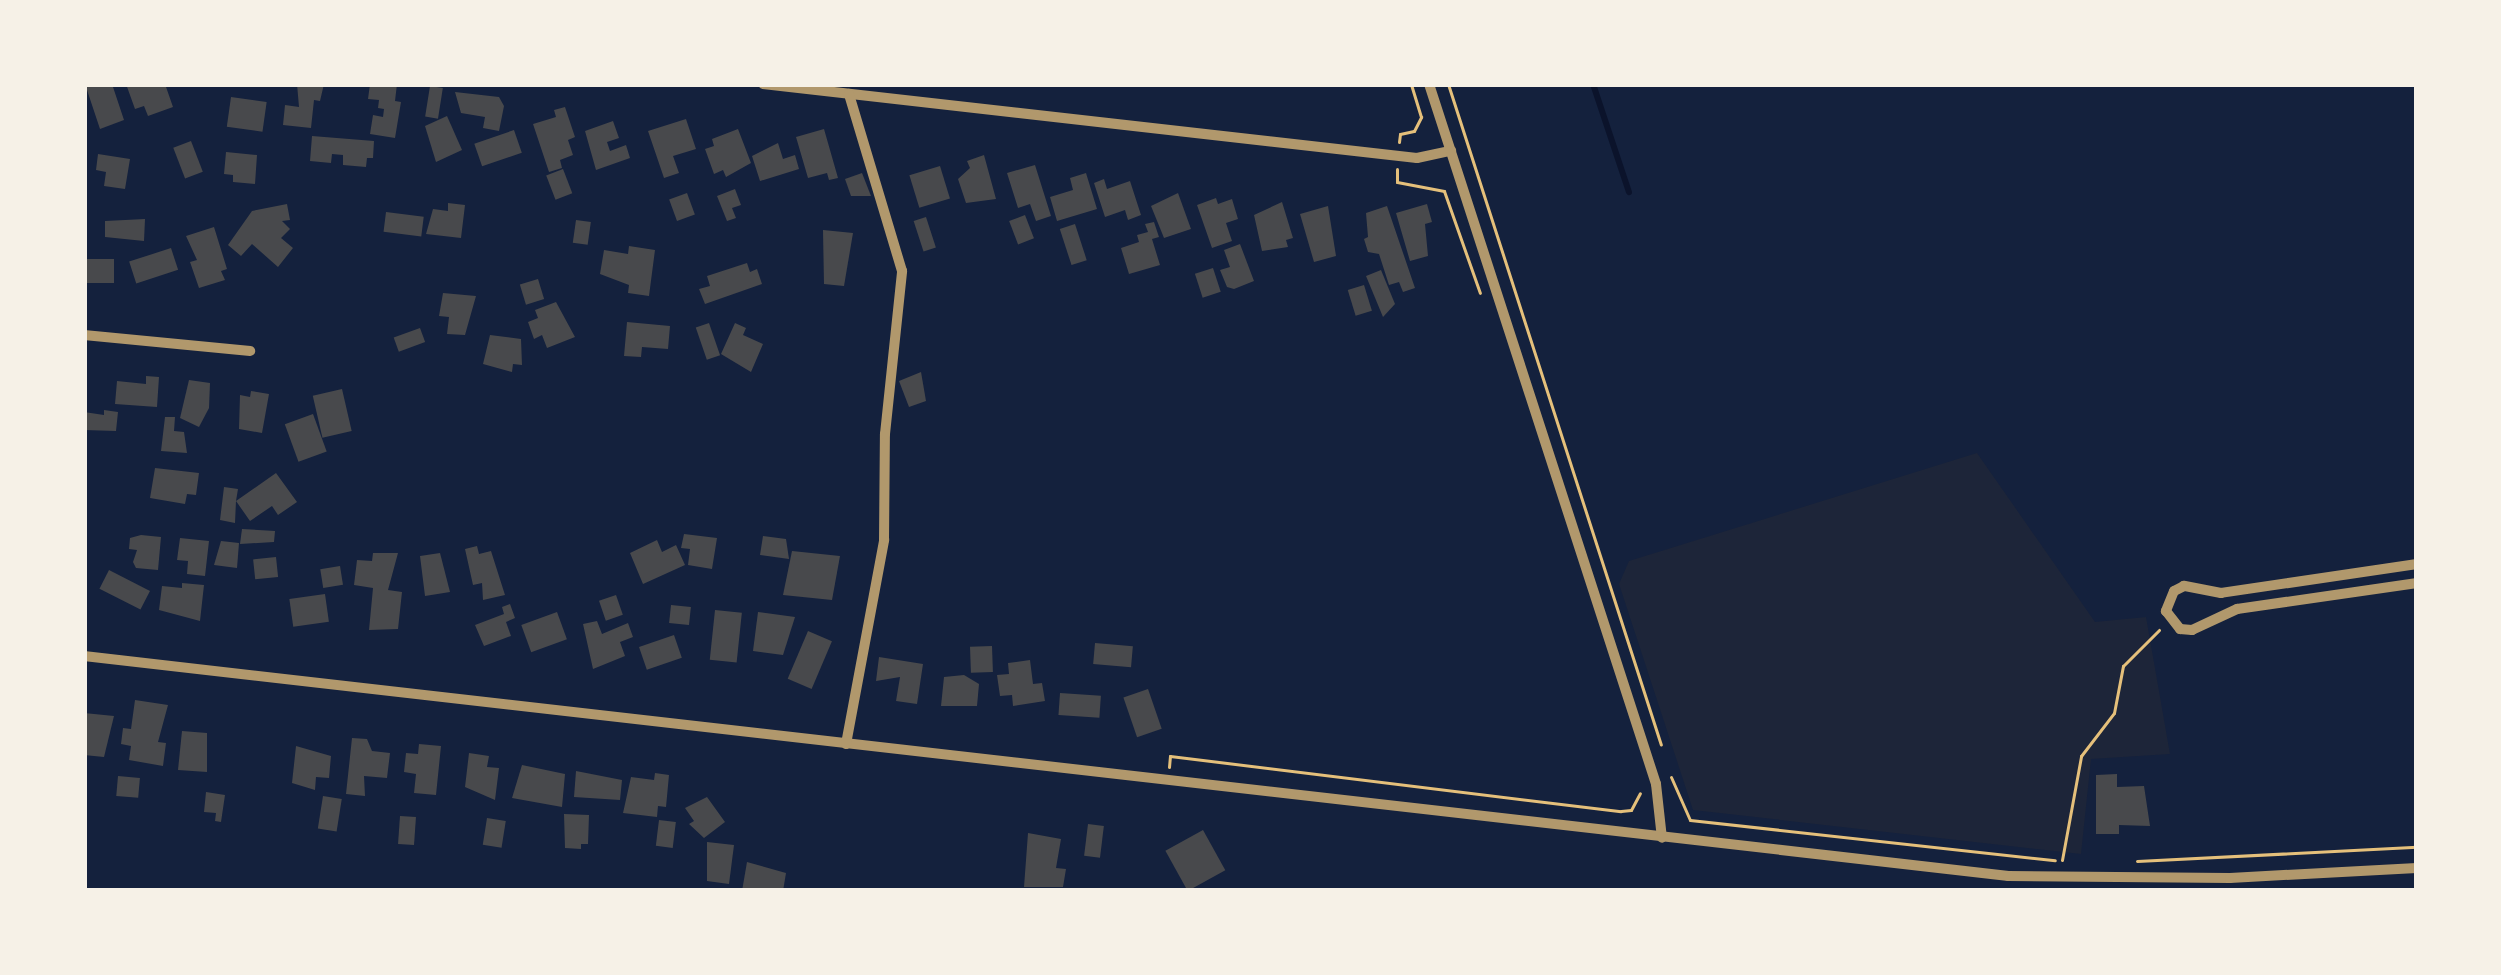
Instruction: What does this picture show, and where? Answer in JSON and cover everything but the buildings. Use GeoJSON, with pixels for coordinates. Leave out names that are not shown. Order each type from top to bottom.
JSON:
{"type":"FeatureCollection","features":[{"type":"Feature","properties":{"kind":"street"},"geometry":{"type":"LineString","coordinates":[[763,84],[1398,156],[1451,151]]}},
{"type":"Feature","properties":{"kind":"street"},"geometry":{"type":"LineString","coordinates":[[1429,84],[1656,784],[1662,838]]}},
{"type":"Feature","properties":{"kind":"street"},"geometry":{"type":"LineString","coordinates":[[846,744],[884,540],[885,434],[902,271],[849,94]]}},
{"type":"Feature","properties":{"kind":"street"},"geometry":{"type":"LineString","coordinates":[[84,335],[250,351]]}},
{"type":"Feature","properties":{"kind":"street"},"geometry":{"type":"LineString","coordinates":[[2417,564],[2221,593],[2184,586],[2167,600],[2170,622],[2192,629],[2237,609],[2417,583]]}},
{"type":"Feature","properties":{"kind":"street"},"geometry":{"type":"LineString","coordinates":[[84,656],[2027,877],[2230,878],[2417,868]]}},
{"type":"Feature","properties":{"kind":"path"},"geometry":{"type":"LineString","coordinates":[[1400,138],[1414,131],[1421,117],[1411,84]]}},
{"type":"Feature","properties":{"kind":"path"},"geometry":{"type":"LineString","coordinates":[[1448,84],[1686,818],[2074,862]]}},
{"type":"Feature","properties":{"kind":"path"},"geometry":{"type":"LineString","coordinates":[[1397,173],[1396,182],[1444,191],[1479,291]]}},
{"type":"Feature","properties":{"kind":"path"},"geometry":{"type":"LineString","coordinates":[[2062,861],[2081,756],[2114,713],[2123,666],[2170,622]]}},
{"type":"Feature","properties":{"kind":"path"},"geometry":{"type":"LineString","coordinates":[[1168,781],[1170,757],[1621,811],[1634,807],[1642,788]]}},
{"type":"Feature","properties":{"kind":"path"},"geometry":{"type":"LineString","coordinates":[[2124,861],[2417,847]]}},
{"type":"Feature","properties":{"kind":"shaded area"},"geometry":{"type":"Polygon","coordinates":[[[1977,453],[2095,622],[2146,617],[2170,754],[2091,759],[2081,854],[1693,810],[1619,584],[1629,561],[1977,453]]]}},
{"type":"Feature","properties":{"kind":"waterway"},"geometry":{"type":"LineString","coordinates":[[1593,84],[1629,192]]}}]}
